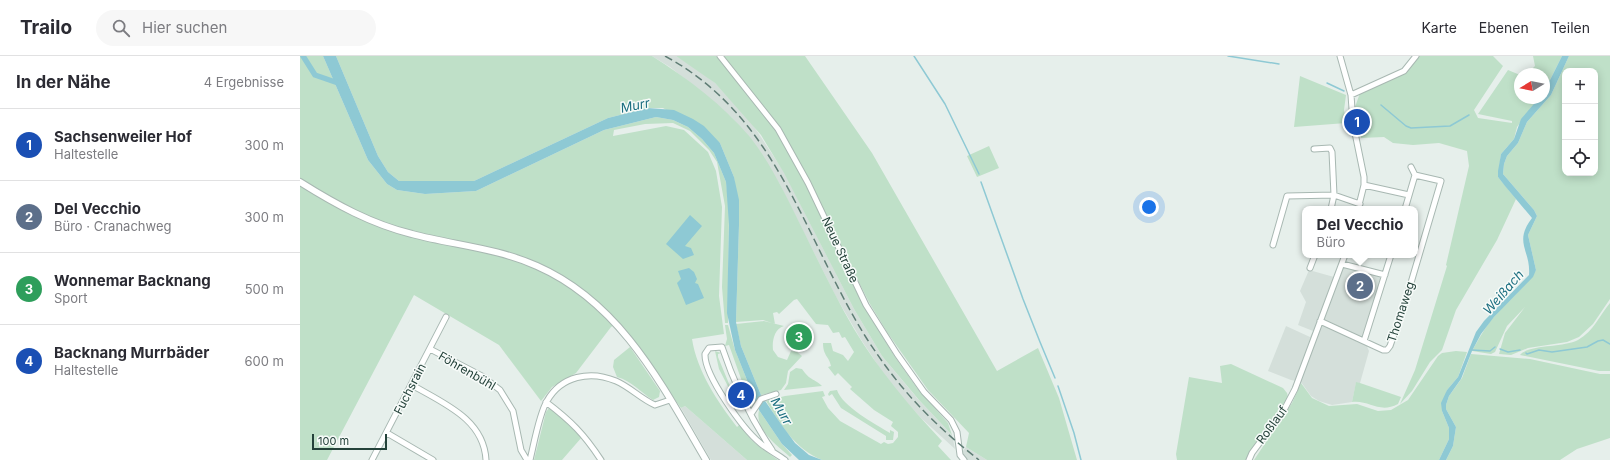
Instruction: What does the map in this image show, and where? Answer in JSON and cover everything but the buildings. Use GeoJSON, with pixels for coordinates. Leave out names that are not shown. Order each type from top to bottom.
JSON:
{"type":"FeatureCollection","features":[{"type":"Feature","properties":{"kind":"street","name":"Neue Straße"},"geometry":{"type":"LineString","coordinates":[[720,56],[778,129],[808,182],[866,305],[919,386],[951,420],[957,432],[960,455],[964,460]]}},
{"type":"Feature","properties":{"kind":"street"},"geometry":{"type":"LineString","coordinates":[[1273,245],[1288,195],[1334,195],[1359,206],[1364,185],[1362,161],[1353,123],[1351,95],[1340,56]]}},
{"type":"Feature","properties":{"kind":"street"},"geometry":{"type":"LineString","coordinates":[[1351,95],[1404,71],[1416,56]]}},
{"type":"Feature","properties":{"kind":"street"},"geometry":{"type":"LineString","coordinates":[[1314,149],[1330,148],[1332,157],[1334,195],[1331,206]]}},
{"type":"Feature","properties":{"kind":"street"},"geometry":{"type":"LineString","coordinates":[[1405,206],[1415,175],[1411,167]]}},
{"type":"Feature","properties":{"kind":"street","name":"Thomaweg"},"geometry":{"type":"LineString","coordinates":[[1364,341],[1383,350],[1387,350],[1390,346],[1406,303],[1441,181],[1415,175]]}},
{"type":"Feature","properties":{"kind":"street"},"geometry":{"type":"LineString","coordinates":[[300,182],[338,205],[380,225],[412,234],[474,247],[516,258],[537,266],[572,284],[589,297],[616,322],[644,358],[706,460]]}},
{"type":"Feature","properties":{"kind":"street"},"geometry":{"type":"LineString","coordinates":[[1364,185],[1409,195]]}},
{"type":"Feature","properties":{"kind":"street"},"geometry":{"type":"LineString","coordinates":[[1310,268],[1314,258]]}},
{"type":"Feature","properties":{"kind":"street","name":"Roßlauf"},"geometry":{"type":"LineString","coordinates":[[1249,460],[1252,453],[1284,410],[1295,389],[1344,258]]}},
{"type":"Feature","properties":{"kind":"street"},"geometry":{"type":"LineString","coordinates":[[1320,322],[1364,341],[1390,258]]}},
{"type":"Feature","properties":{"kind":"street"},"geometry":{"type":"LineString","coordinates":[[1342,264],[1385,274]]}},
{"type":"Feature","properties":{"kind":"street","name":"Fuchsrain"},"geometry":{"type":"LineString","coordinates":[[372,460],[446,317]]}},
{"type":"Feature","properties":{"kind":"street"},"geometry":{"type":"LineString","coordinates":[[772,450],[730,372],[722,347],[709,348],[704,357],[720,392],[761,444],[785,460]]}},
{"type":"Feature","properties":{"kind":"street","name":"Föhrenbühl"},"geometry":{"type":"LineString","coordinates":[[430,349],[482,376],[500,390],[513,411],[520,447],[527,460]]}},
{"type":"Feature","properties":{"kind":"street"},"geometry":{"type":"LineString","coordinates":[[530,460],[546,402],[562,384],[578,377],[589,375],[616,381],[655,405],[670,400]]}},
{"type":"Feature","properties":{"kind":"street"},"geometry":{"type":"LineString","coordinates":[[412,385],[462,415],[472,424],[481,438],[486,460]]}},
{"type":"Feature","properties":{"kind":"street"},"geometry":{"type":"LineString","coordinates":[[752,412],[763,398],[776,394]]}},
{"type":"Feature","properties":{"kind":"street"},"geometry":{"type":"LineString","coordinates":[[546,402],[572,422],[585,436],[601,460]]}},
{"type":"Feature","properties":{"kind":"street"},"geometry":{"type":"LineString","coordinates":[[387,433],[433,460]]}},
{"type":"Feature","properties":{"kind":"shaded area"},"geometry":{"type":"Polygon","coordinates":[[[652,56],[676,56],[700,71],[715,83],[751,122],[784,172],[854,309],[882,356],[917,398],[952,435],[955,449],[921,418],[891,385],[860,338],[835,295],[779,183],[750,138],[731,117],[710,99],[670,67],[652,56]]]}},
{"type":"Feature","properties":{"kind":"shaded area"},"geometry":{"type":"Polygon","coordinates":[[[1339,265],[1382,276],[1363,337],[1369,351],[1360,383],[1356,383],[1352,402],[1332,405],[1319,401],[1311,396],[1301,382],[1291,380],[1268,371],[1286,326],[1310,337],[1313,331],[1298,325],[1306,302],[1300,291],[1309,270],[1334,277],[1339,265]]]}},
{"type":"Feature","properties":{"kind":"shaded area"},"geometry":{"type":"Polygon","coordinates":[[[685,406],[747,460],[711,460],[681,408],[685,406]]]}},
{"type":"Feature","properties":{"kind":"shaded area"},"geometry":{"type":"Polygon","coordinates":[[[966,447],[987,460],[965,460],[962,452],[966,447]]]}},
{"type":"Feature","properties":{"kind":"green space"},"geometry":{"type":"Polygon","coordinates":[[[300,56],[323,56],[368,160],[387,184],[397,190],[425,194],[476,191],[604,130],[656,117],[673,120],[688,127],[702,139],[714,153],[726,182],[729,209],[728,323],[725,323],[722,287],[725,206],[717,162],[709,150],[690,131],[673,123],[645,124],[614,130],[613,136],[666,126],[684,130],[708,152],[716,171],[722,207],[719,296],[724,334],[692,339],[698,363],[722,407],[737,427],[740,424],[752,440],[778,460],[747,460],[685,406],[681,408],[618,322],[611,327],[576,373],[552,387],[541,401],[499,345],[414,295],[327,460],[300,460],[300,56]]]}},
{"type":"Feature","properties":{"kind":"green space"},"geometry":{"type":"Polygon","coordinates":[[[336,56],[652,56],[665,64],[716,103],[739,125],[758,148],[779,183],[854,329],[895,387],[942,441],[938,446],[951,460],[822,460],[804,450],[783,427],[766,401],[785,396],[823,391],[825,396],[822,397],[828,408],[840,421],[881,444],[884,442],[888,444],[893,443],[898,437],[898,432],[891,426],[893,422],[874,410],[850,389],[852,387],[838,373],[835,376],[828,367],[831,366],[824,351],[823,343],[831,343],[833,351],[843,355],[848,361],[854,352],[845,337],[842,338],[839,332],[833,333],[828,325],[816,324],[797,299],[779,314],[777,312],[773,313],[775,324],[763,320],[736,322],[739,225],[734,177],[720,143],[663,108],[648,108],[608,118],[474,181],[399,181],[388,172],[378,156],[336,56]]]}},
{"type":"Feature","properties":{"kind":"green space"},"geometry":{"type":"Polygon","coordinates":[[[676,56],[716,56],[776,129],[807,185],[864,307],[895,357],[917,388],[948,423],[952,435],[919,400],[882,356],[854,309],[784,173],[761,135],[715,83],[676,56]]]}},
{"type":"Feature","properties":{"kind":"green space"},"geometry":{"type":"Polygon","coordinates":[[[722,56],[805,56],[872,153],[997,371],[1038,348],[1059,398],[1077,460],[987,460],[966,447],[969,433],[928,390],[887,332],[870,304],[780,128],[722,56]]]}},
{"type":"Feature","properties":{"kind":"green space"},"geometry":{"type":"Polygon","coordinates":[[[1419,56],[1493,56],[1503,66],[1474,110],[1478,118],[1512,123],[1512,121],[1478,114],[1508,70],[1514,72],[1514,104],[1534,104],[1517,127],[1514,139],[1501,154],[1498,177],[1516,199],[1497,240],[1456,310],[1442,350],[1430,362],[1412,391],[1400,404],[1415,370],[1447,266],[1469,166],[1467,151],[1439,143],[1413,145],[1393,143],[1384,137],[1361,138],[1355,107],[1360,93],[1405,72],[1419,56]]]}},
{"type":"Feature","properties":{"kind":"green space"},"geometry":{"type":"Polygon","coordinates":[[[1533,56],[1562,56],[1550,80],[1550,68],[1533,68],[1535,66],[1533,56]]]}},
{"type":"Feature","properties":{"kind":"green space"},"geometry":{"type":"Polygon","coordinates":[[[1569,56],[1610,56],[1610,299],[1593,324],[1579,337],[1567,342],[1528,348],[1511,355],[1499,354],[1505,333],[1525,307],[1507,326],[1495,352],[1491,354],[1472,351],[1491,321],[1521,289],[1536,270],[1528,235],[1537,216],[1534,210],[1503,174],[1507,156],[1518,143],[1527,122],[1543,104],[1550,104],[1550,96],[1562,71],[1562,176],[1598,176],[1598,68],[1563,68],[1569,56]]]}},
{"type":"Feature","properties":{"kind":"green space"},"geometry":{"type":"Polygon","coordinates":[[[1300,76],[1346,95],[1344,110],[1346,123],[1294,127],[1300,76]]]}},
{"type":"Feature","properties":{"kind":"green space"},"geometry":{"type":"Polygon","coordinates":[[[989,146],[999,168],[977,177],[967,156],[989,146]]]}},
{"type":"Feature","properties":{"kind":"green space"},"geometry":{"type":"Polygon","coordinates":[[[1610,303],[1610,371],[1599,371],[1520,355],[1531,349],[1564,344],[1578,340],[1592,328],[1610,303]]]}},
{"type":"Feature","properties":{"kind":"green space"},"geometry":{"type":"Polygon","coordinates":[[[764,321],[784,326],[778,330],[773,339],[773,350],[778,357],[787,360],[791,351],[797,352],[802,356],[788,371],[786,383],[781,390],[761,395],[741,346],[736,324],[764,321]]]}},
{"type":"Feature","properties":{"kind":"green space"},"geometry":{"type":"Polygon","coordinates":[[[725,325],[728,325],[735,350],[755,400],[752,404],[750,404],[729,345],[725,346],[727,339],[725,325]]]}},
{"type":"Feature","properties":{"kind":"green space"},"geometry":{"type":"Polygon","coordinates":[[[630,347],[660,391],[659,397],[653,400],[632,384],[617,377],[613,367],[614,360],[630,347]]]}},
{"type":"Feature","properties":{"kind":"green space"},"geometry":{"type":"Polygon","coordinates":[[[715,351],[721,353],[718,354],[718,357],[732,391],[736,392],[739,398],[735,400],[719,369],[715,351]]]}},
{"type":"Feature","properties":{"kind":"green space"},"geometry":{"type":"Polygon","coordinates":[[[1456,351],[1467,352],[1458,377],[1447,390],[1442,411],[1449,428],[1449,439],[1439,460],[1254,460],[1292,403],[1301,383],[1312,398],[1329,406],[1357,404],[1378,411],[1391,410],[1408,400],[1438,356],[1442,353],[1456,351]]]}},
{"type":"Feature","properties":{"kind":"green space"},"geometry":{"type":"Polygon","coordinates":[[[1471,354],[1530,359],[1600,374],[1610,374],[1610,438],[1577,449],[1560,460],[1446,460],[1453,446],[1456,427],[1446,409],[1446,405],[1449,396],[1462,378],[1471,354]]]}},
{"type":"Feature","properties":{"kind":"green space"},"geometry":{"type":"Polygon","coordinates":[[[1231,364],[1283,388],[1288,397],[1246,460],[1177,460],[1176,454],[1189,377],[1222,383],[1220,366],[1231,364]]]}},
{"type":"Feature","properties":{"kind":"green space"},"geometry":{"type":"Polygon","coordinates":[[[796,368],[802,369],[807,376],[822,386],[784,390],[788,384],[790,372],[796,368]]]}},
{"type":"Feature","properties":{"kind":"green space"},"geometry":{"type":"Polygon","coordinates":[[[1356,382],[1401,397],[1398,404],[1385,408],[1352,402],[1356,382]]]}},
{"type":"Feature","properties":{"kind":"green space"},"geometry":{"type":"Polygon","coordinates":[[[837,390],[845,402],[868,420],[890,433],[890,430],[894,432],[893,440],[886,440],[886,436],[841,408],[832,394],[829,396],[828,394],[830,391],[837,390]]]}},
{"type":"Feature","properties":{"kind":"green space"},"geometry":{"type":"Polygon","coordinates":[[[549,408],[561,416],[582,437],[562,460],[534,460],[546,412],[549,408]]]}},
{"type":"Feature","properties":{"kind":"green space"},"geometry":{"type":"Polygon","coordinates":[[[759,410],[782,444],[792,455],[790,457],[763,431],[758,417],[759,410]]]}},
{"type":"Feature","properties":{"kind":"water"},"geometry":{"type":"Polygon","coordinates":[[[323,56],[336,56],[378,156],[388,172],[399,181],[474,181],[608,118],[648,108],[674,110],[704,126],[720,143],[734,177],[739,200],[736,322],[741,346],[761,395],[781,424],[795,443],[809,455],[822,460],[799,460],[782,444],[759,410],[735,350],[727,313],[729,225],[726,182],[714,153],[702,139],[688,127],[673,120],[656,117],[604,130],[476,191],[425,194],[397,190],[387,184],[368,160],[323,56]]]}},
{"type":"Feature","properties":{"kind":"water"},"geometry":{"type":"Polygon","coordinates":[[[1562,56],[1569,56],[1550,96],[1550,80],[1562,56]]]}},
{"type":"Feature","properties":{"kind":"water"},"geometry":{"type":"Polygon","coordinates":[[[1534,104],[1543,104],[1527,122],[1518,143],[1507,156],[1503,174],[1534,210],[1537,216],[1528,235],[1536,270],[1533,277],[1494,317],[1481,334],[1472,351],[1461,379],[1449,396],[1446,409],[1456,427],[1453,446],[1446,460],[1439,460],[1449,439],[1449,428],[1442,411],[1441,403],[1447,390],[1458,377],[1476,332],[1484,321],[1529,275],[1528,259],[1523,240],[1526,227],[1532,218],[1498,177],[1501,154],[1514,139],[1521,119],[1534,104]]]}},
{"type":"Feature","properties":{"kind":"water"},"geometry":{"type":"Polygon","coordinates":[[[690,215],[702,226],[685,246],[691,248],[694,255],[683,259],[666,244],[690,215]]]}},
{"type":"Feature","properties":{"kind":"water"},"geometry":{"type":"Polygon","coordinates":[[[689,268],[694,272],[697,279],[695,283],[698,284],[704,298],[686,305],[677,283],[681,279],[678,271],[689,268]]]}},
{"type":"Feature","properties":{"kind":"waterway"},"geometry":{"type":"LineString","coordinates":[[303,56],[315,75],[341,84]]}},
{"type":"Feature","properties":{"kind":"waterway"},"geometry":{"type":"LineString","coordinates":[[914,56],[945,104],[979,174]]}},
{"type":"Feature","properties":{"kind":"waterway"},"geometry":{"type":"LineString","coordinates":[[1228,56],[1279,64]]}},
{"type":"Feature","properties":{"kind":"waterway"},"geometry":{"type":"LineString","coordinates":[[1327,83],[1344,91]]}},
{"type":"Feature","properties":{"kind":"waterway"},"geometry":{"type":"LineString","coordinates":[[1381,105],[1406,126],[1411,128],[1450,126],[1469,115]]}},
{"type":"Feature","properties":{"kind":"waterway"},"geometry":{"type":"LineString","coordinates":[[981,182],[1040,342]]}},
{"type":"Feature","properties":{"kind":"waterway"},"geometry":{"type":"LineString","coordinates":[[1526,353],[1539,350],[1552,352],[1587,347],[1603,340],[1610,344]]}},
{"type":"Feature","properties":{"kind":"waterway"},"geometry":{"type":"LineString","coordinates":[[1040,342],[1055,378]]}},
{"type":"Feature","properties":{"kind":"waterway"},"geometry":{"type":"LineString","coordinates":[[1472,350],[1490,351],[1495,347]]}},
{"type":"Feature","properties":{"kind":"waterway"},"geometry":{"type":"LineString","coordinates":[[1500,349],[1508,352],[1520,350]]}},
{"type":"Feature","properties":{"kind":"waterway"},"geometry":{"type":"LineString","coordinates":[[1058,386],[1074,433],[1081,460]]}},
{"type":"Feature","properties":{"kind":"railway"},"geometry":{"type":"LineString","coordinates":[[665,56],[704,82],[736,112],[762,146],[785,182],[845,300],[879,357],[918,405],[946,433],[979,460]]}},
{"type":"Feature","properties":{"kind":"place","name":"Sachsenweiler Hof"},"geometry":{"type":"Point","coordinates":[1357,122]}},
{"type":"Feature","properties":{"kind":"place","name":"Del Vecchio"},"geometry":{"type":"Point","coordinates":[1360,286]}},
{"type":"Feature","properties":{"kind":"place","name":"Wonnemar Backnang"},"geometry":{"type":"Point","coordinates":[799,337]}},
{"type":"Feature","properties":{"kind":"place","name":"Backnang Murrbäder"},"geometry":{"type":"Point","coordinates":[741,395]}},
{"type":"Feature","properties":{"kind":"water label","name":"Murr"},"geometry":{"type":"Point","coordinates":[635,105]}},
{"type":"Feature","properties":{"kind":"water label","name":"Weißach"},"geometry":{"type":"Point","coordinates":[1503,292]}},
{"type":"Feature","properties":{"kind":"water label","name":"Murr"},"geometry":{"type":"Point","coordinates":[782,411]}}]}
